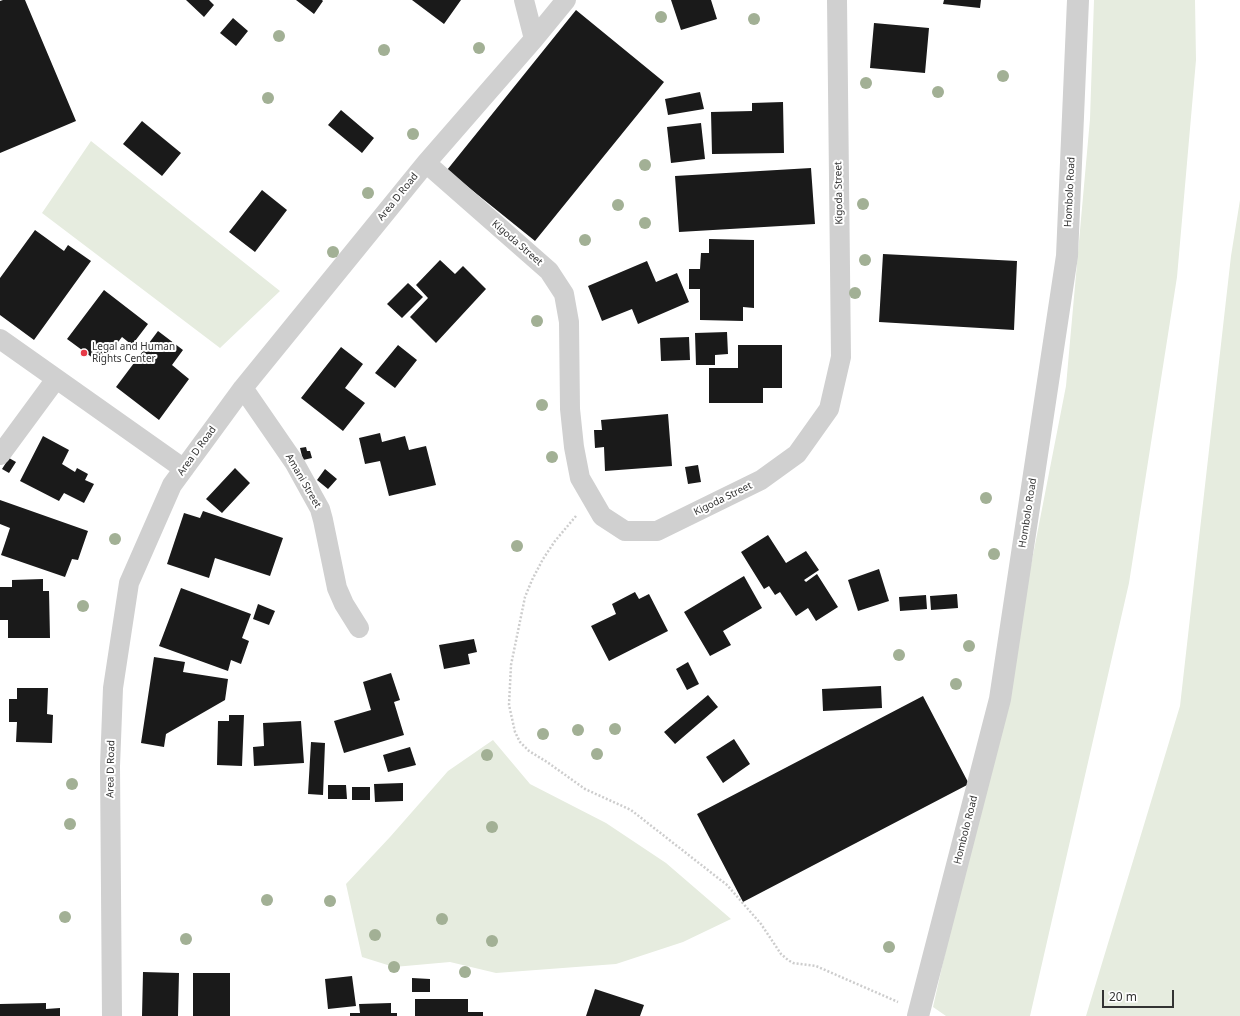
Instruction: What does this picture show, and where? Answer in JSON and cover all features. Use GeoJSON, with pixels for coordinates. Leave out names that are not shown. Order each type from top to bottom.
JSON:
{"type":"FeatureCollection","features":[{"type":"Feature","properties":{"kind":"street"},"geometry":{"type":"LineString","coordinates":[[524,0],[534,39]]}},
{"type":"Feature","properties":{"kind":"street","name":"Area D Road"},"geometry":{"type":"LineString","coordinates":[[112,1016],[110,766],[113,688],[129,583],[172,485],[243,388],[426,163],[566,0]]}},
{"type":"Feature","properties":{"kind":"street","name":"Kigoda Street"},"geometry":{"type":"LineString","coordinates":[[426,163],[549,271],[564,294],[569,322],[570,409],[574,447],[580,478],[602,516],[625,531],[657,531],[761,480],[798,454],[830,409],[841,357],[837,0]]}},
{"type":"Feature","properties":{"kind":"street","name":"Hombolo Road"},"geometry":{"type":"LineString","coordinates":[[918,1013],[1000,699],[1067,256],[1078,0]]}},
{"type":"Feature","properties":{"kind":"street"},"geometry":{"type":"LineString","coordinates":[[0,339],[184,469]]}},
{"type":"Feature","properties":{"kind":"street"},"geometry":{"type":"LineString","coordinates":[[0,454],[56,379]]}},
{"type":"Feature","properties":{"kind":"street","name":"Amani Street"},"geometry":{"type":"LineString","coordinates":[[243,388],[294,462],[320,509],[337,588],[344,604],[359,628]]}},
{"type":"Feature","properties":{"kind":"path"},"geometry":{"type":"LineString","coordinates":[[592,498],[555,541],[532,580],[525,597],[511,665],[509,705],[515,732],[520,742],[529,751],[585,789],[631,810],[727,885],[761,924],[781,954],[788,960],[793,963],[816,966],[918,1013]]}},
{"type":"Feature","properties":{"kind":"shaded area"},"geometry":{"type":"Polygon","coordinates":[[[1094,0],[1195,0],[1196,60],[1177,277],[1129,583],[1030,1016],[946,1016],[933,1007],[1024,601],[1066,386],[1090,119],[1094,0]]]}},
{"type":"Feature","properties":{"kind":"shaded area"},"geometry":{"type":"Polygon","coordinates":[[[91,141],[280,291],[220,348],[42,213],[91,141]]]}},
{"type":"Feature","properties":{"kind":"shaded area"},"geometry":{"type":"Polygon","coordinates":[[[1240,200],[1240,1016],[1086,1016],[1180,706],[1231,256],[1240,200]]]}},
{"type":"Feature","properties":{"kind":"shaded area"},"geometry":{"type":"Polygon","coordinates":[[[493,740],[530,784],[606,823],[666,863],[731,919],[683,942],[616,964],[496,973],[450,962],[394,967],[362,957],[346,884],[448,771],[493,740]]]}},
{"type":"Feature","properties":{"kind":"building"},"geometry":{"type":"Polygon","coordinates":[[[25,0],[76,121],[0,153],[0,1],[25,0]]]}},
{"type":"Feature","properties":{"kind":"building"},"geometry":{"type":"Polygon","coordinates":[[[186,0],[209,0],[214,5],[204,17],[186,0]]]}},
{"type":"Feature","properties":{"kind":"building"},"geometry":{"type":"Polygon","coordinates":[[[296,0],[322,0],[323,1],[314,14],[296,0]]]}},
{"type":"Feature","properties":{"kind":"building"},"geometry":{"type":"Polygon","coordinates":[[[412,0],[461,0],[444,24],[412,0]]]}},
{"type":"Feature","properties":{"kind":"building"},"geometry":{"type":"Polygon","coordinates":[[[671,0],[711,0],[717,19],[681,30],[671,0]]]}},
{"type":"Feature","properties":{"kind":"building"},"geometry":{"type":"Polygon","coordinates":[[[944,0],[981,0],[980,8],[943,4],[944,0]]]}},
{"type":"Feature","properties":{"kind":"building"},"geometry":{"type":"Polygon","coordinates":[[[576,10],[664,82],[535,241],[447,170],[576,10]]]}},
{"type":"Feature","properties":{"kind":"building"},"geometry":{"type":"Polygon","coordinates":[[[233,18],[248,31],[236,46],[220,33],[233,18]]]}},
{"type":"Feature","properties":{"kind":"building"},"geometry":{"type":"Polygon","coordinates":[[[874,23],[929,28],[925,73],[870,68],[874,23]]]}},
{"type":"Feature","properties":{"kind":"building"},"geometry":{"type":"Polygon","coordinates":[[[700,92],[704,109],[668,115],[665,99],[700,92]]]}},
{"type":"Feature","properties":{"kind":"building"},"geometry":{"type":"Polygon","coordinates":[[[783,102],[784,153],[712,154],[711,112],[752,111],[752,103],[783,102]]]}},
{"type":"Feature","properties":{"kind":"building"},"geometry":{"type":"Polygon","coordinates":[[[341,110],[374,138],[362,153],[328,125],[341,110]]]}},
{"type":"Feature","properties":{"kind":"building"},"geometry":{"type":"Polygon","coordinates":[[[142,121],[181,153],[162,176],[123,144],[142,121]]]}},
{"type":"Feature","properties":{"kind":"building"},"geometry":{"type":"Polygon","coordinates":[[[701,123],[705,159],[671,163],[667,127],[701,123]]]}},
{"type":"Feature","properties":{"kind":"building"},"geometry":{"type":"Polygon","coordinates":[[[811,168],[815,224],[679,232],[675,176],[811,168]]]}},
{"type":"Feature","properties":{"kind":"building"},"geometry":{"type":"Polygon","coordinates":[[[262,190],[287,210],[255,252],[229,232],[262,190]]]}},
{"type":"Feature","properties":{"kind":"building"},"geometry":{"type":"Polygon","coordinates":[[[35,230],[64,251],[68,245],[91,261],[34,340],[0,315],[0,278],[35,230]]]}},
{"type":"Feature","properties":{"kind":"building"},"geometry":{"type":"Polygon","coordinates":[[[709,239],[754,240],[754,308],[743,307],[743,321],[700,320],[700,289],[689,289],[689,269],[700,269],[701,253],[709,253],[709,239]]]}},
{"type":"Feature","properties":{"kind":"building"},"geometry":{"type":"Polygon","coordinates":[[[883,254],[1017,261],[1014,330],[879,322],[883,254]]]}},
{"type":"Feature","properties":{"kind":"building"},"geometry":{"type":"Polygon","coordinates":[[[440,260],[455,274],[463,266],[486,289],[436,343],[410,317],[428,298],[416,285],[440,260]]]}},
{"type":"Feature","properties":{"kind":"building"},"geometry":{"type":"Polygon","coordinates":[[[647,261],[656,282],[677,273],[689,302],[638,324],[632,309],[602,321],[588,286],[647,261]]]}},
{"type":"Feature","properties":{"kind":"building"},"geometry":{"type":"Polygon","coordinates":[[[408,283],[423,297],[402,318],[387,304],[408,283]]]}},
{"type":"Feature","properties":{"kind":"building"},"geometry":{"type":"Polygon","coordinates":[[[104,290],[148,324],[132,345],[122,337],[101,364],[67,339],[104,290]]]}},
{"type":"Feature","properties":{"kind":"building"},"geometry":{"type":"Polygon","coordinates":[[[158,331],[183,350],[172,365],[189,379],[159,420],[116,387],[158,331]]]}},
{"type":"Feature","properties":{"kind":"building"},"geometry":{"type":"Polygon","coordinates":[[[727,332],[728,354],[715,355],[715,365],[696,365],[695,333],[727,332]]]}},
{"type":"Feature","properties":{"kind":"building"},"geometry":{"type":"Polygon","coordinates":[[[689,337],[690,360],[661,361],[660,338],[689,337]]]}},
{"type":"Feature","properties":{"kind":"building"},"geometry":{"type":"Polygon","coordinates":[[[398,345],[417,360],[395,388],[375,373],[398,345]]]}},
{"type":"Feature","properties":{"kind":"building"},"geometry":{"type":"Polygon","coordinates":[[[738,345],[782,345],[782,388],[763,388],[763,403],[709,403],[709,368],[738,368],[738,345]]]}},
{"type":"Feature","properties":{"kind":"building"},"geometry":{"type":"Polygon","coordinates":[[[341,347],[363,364],[345,388],[365,403],[343,431],[301,398],[341,347]]]}},
{"type":"Feature","properties":{"kind":"building"},"geometry":{"type":"Polygon","coordinates":[[[668,414],[672,466],[605,471],[604,447],[595,448],[594,430],[602,430],[601,420],[668,414]]]}},
{"type":"Feature","properties":{"kind":"building"},"geometry":{"type":"Polygon","coordinates":[[[380,433],[382,442],[405,436],[409,450],[426,446],[436,485],[389,496],[380,461],[365,464],[359,438],[380,433]]]}},
{"type":"Feature","properties":{"kind":"building"},"geometry":{"type":"Polygon","coordinates":[[[43,436],[69,450],[62,464],[75,472],[77,468],[88,474],[85,480],[94,484],[84,503],[64,493],[59,501],[20,481],[43,436]]]}},
{"type":"Feature","properties":{"kind":"building"},"geometry":{"type":"Polygon","coordinates":[[[306,447],[307,451],[310,451],[312,458],[303,460],[300,448],[306,447]]]}},
{"type":"Feature","properties":{"kind":"building"},"geometry":{"type":"Polygon","coordinates":[[[9,458],[16,462],[9,473],[2,469],[9,458]]]}},
{"type":"Feature","properties":{"kind":"building"},"geometry":{"type":"Polygon","coordinates":[[[698,465],[701,482],[688,484],[685,467],[698,465]]]}},
{"type":"Feature","properties":{"kind":"building"},"geometry":{"type":"Polygon","coordinates":[[[235,468],[250,483],[222,513],[206,499],[235,468]]]}},
{"type":"Feature","properties":{"kind":"building"},"geometry":{"type":"Polygon","coordinates":[[[325,469],[337,479],[328,489],[317,480],[325,469]]]}},
{"type":"Feature","properties":{"kind":"building"},"geometry":{"type":"Polygon","coordinates":[[[0,500],[88,531],[78,560],[72,559],[65,577],[1,555],[10,528],[0,524],[0,500]]]}},
{"type":"Feature","properties":{"kind":"building"},"geometry":{"type":"Polygon","coordinates":[[[203,511],[283,538],[270,576],[215,558],[209,578],[167,564],[184,513],[200,518],[203,511]]]}},
{"type":"Feature","properties":{"kind":"building"},"geometry":{"type":"Polygon","coordinates":[[[768,535],[786,563],[806,551],[819,570],[804,580],[806,582],[817,574],[838,607],[816,621],[808,608],[796,616],[780,592],[775,595],[769,586],[764,589],[741,552],[768,535]]]}},
{"type":"Feature","properties":{"kind":"building"},"geometry":{"type":"Polygon","coordinates":[[[879,569],[889,601],[858,611],[848,580],[879,569]]]}},
{"type":"Feature","properties":{"kind":"building"},"geometry":{"type":"Polygon","coordinates":[[[744,576],[762,608],[723,631],[731,645],[710,656],[684,612],[744,576]]]}},
{"type":"Feature","properties":{"kind":"building"},"geometry":{"type":"Polygon","coordinates":[[[43,579],[43,591],[49,591],[50,638],[8,638],[8,620],[0,620],[0,587],[12,587],[12,580],[43,579]]]}},
{"type":"Feature","properties":{"kind":"building"},"geometry":{"type":"Polygon","coordinates":[[[181,588],[251,614],[242,638],[249,641],[241,664],[231,660],[228,671],[159,646],[181,588]]]}},
{"type":"Feature","properties":{"kind":"building"},"geometry":{"type":"Polygon","coordinates":[[[635,592],[639,599],[649,594],[668,631],[609,661],[591,626],[616,614],[612,604],[635,592]]]}},
{"type":"Feature","properties":{"kind":"building"},"geometry":{"type":"Polygon","coordinates":[[[957,594],[958,608],[931,610],[930,596],[957,594]]]}},
{"type":"Feature","properties":{"kind":"building"},"geometry":{"type":"Polygon","coordinates":[[[926,595],[927,609],[900,611],[899,597],[926,595]]]}},
{"type":"Feature","properties":{"kind":"building"},"geometry":{"type":"Polygon","coordinates":[[[258,604],[275,611],[269,625],[253,619],[258,604]]]}},
{"type":"Feature","properties":{"kind":"building"},"geometry":{"type":"Polygon","coordinates":[[[474,639],[477,652],[468,654],[470,664],[444,669],[439,645],[474,639]]]}},
{"type":"Feature","properties":{"kind":"building"},"geometry":{"type":"Polygon","coordinates":[[[154,657],[185,662],[183,672],[228,679],[225,700],[166,734],[164,747],[141,743],[154,657]]]}},
{"type":"Feature","properties":{"kind":"building"},"geometry":{"type":"Polygon","coordinates":[[[688,662],[699,684],[687,690],[676,669],[688,662]]]}},
{"type":"Feature","properties":{"kind":"building"},"geometry":{"type":"Polygon","coordinates":[[[391,673],[400,700],[394,702],[404,735],[344,753],[334,721],[371,710],[363,682],[391,673]]]}},
{"type":"Feature","properties":{"kind":"building"},"geometry":{"type":"Polygon","coordinates":[[[881,686],[882,708],[823,711],[822,689],[881,686]]]}},
{"type":"Feature","properties":{"kind":"building"},"geometry":{"type":"Polygon","coordinates":[[[17,688],[48,688],[47,714],[53,715],[52,743],[16,742],[17,722],[9,722],[9,699],[17,699],[17,688]]]}},
{"type":"Feature","properties":{"kind":"building"},"geometry":{"type":"Polygon","coordinates":[[[708,695],[718,707],[675,744],[664,732],[708,695]]]}},
{"type":"Feature","properties":{"kind":"building"},"geometry":{"type":"Polygon","coordinates":[[[923,696],[969,784],[743,902],[697,814],[923,696]]]}},
{"type":"Feature","properties":{"kind":"building"},"geometry":{"type":"Polygon","coordinates":[[[229,715],[244,715],[242,766],[217,765],[218,721],[229,721],[229,715]]]}},
{"type":"Feature","properties":{"kind":"building"},"geometry":{"type":"Polygon","coordinates":[[[301,721],[304,763],[254,766],[253,747],[264,746],[263,723],[301,721]]]}},
{"type":"Feature","properties":{"kind":"building"},"geometry":{"type":"Polygon","coordinates":[[[734,739],[750,764],[723,783],[706,757],[734,739]]]}},
{"type":"Feature","properties":{"kind":"building"},"geometry":{"type":"Polygon","coordinates":[[[311,742],[325,743],[323,795],[308,794],[311,742]]]}},
{"type":"Feature","properties":{"kind":"building"},"geometry":{"type":"Polygon","coordinates":[[[410,747],[416,765],[388,772],[383,755],[410,747]]]}},
{"type":"Feature","properties":{"kind":"building"},"geometry":{"type":"Polygon","coordinates":[[[403,783],[403,801],[375,802],[374,784],[403,783]]]}},
{"type":"Feature","properties":{"kind":"building"},"geometry":{"type":"Polygon","coordinates":[[[328,785],[346,785],[347,799],[328,799],[328,785]]]}},
{"type":"Feature","properties":{"kind":"building"},"geometry":{"type":"Polygon","coordinates":[[[352,787],[370,787],[370,800],[352,800],[352,787]]]}},
{"type":"Feature","properties":{"kind":"building"},"geometry":{"type":"Polygon","coordinates":[[[143,972],[179,973],[178,1016],[142,1016],[143,972]]]}},
{"type":"Feature","properties":{"kind":"building"},"geometry":{"type":"Polygon","coordinates":[[[193,973],[230,973],[230,1016],[193,1016],[193,973]]]}},
{"type":"Feature","properties":{"kind":"building"},"geometry":{"type":"Polygon","coordinates":[[[352,976],[356,1006],[328,1009],[325,979],[352,976]]]}},
{"type":"Feature","properties":{"kind":"building"},"geometry":{"type":"Polygon","coordinates":[[[412,978],[430,979],[430,992],[412,992],[412,978]]]}},
{"type":"Feature","properties":{"kind":"building"},"geometry":{"type":"Polygon","coordinates":[[[595,989],[644,1005],[640,1016],[586,1016],[595,989]]]}},
{"type":"Feature","properties":{"kind":"building"},"geometry":{"type":"Polygon","coordinates":[[[415,999],[468,999],[468,1012],[483,1012],[483,1016],[415,1016],[415,999]]]}},
{"type":"Feature","properties":{"kind":"building"},"geometry":{"type":"Polygon","coordinates":[[[46,1003],[46,1009],[60,1008],[60,1016],[0,1016],[0,1004],[46,1003]]]}},
{"type":"Feature","properties":{"kind":"building"},"geometry":{"type":"Polygon","coordinates":[[[391,1003],[391,1013],[397,1013],[397,1016],[350,1016],[350,1013],[360,1013],[359,1004],[391,1003]]]}},
{"type":"Feature","properties":{"kind":"place","name":"Legal and Human Rights Center"},"geometry":{"type":"Point","coordinates":[84,353]}}]}
